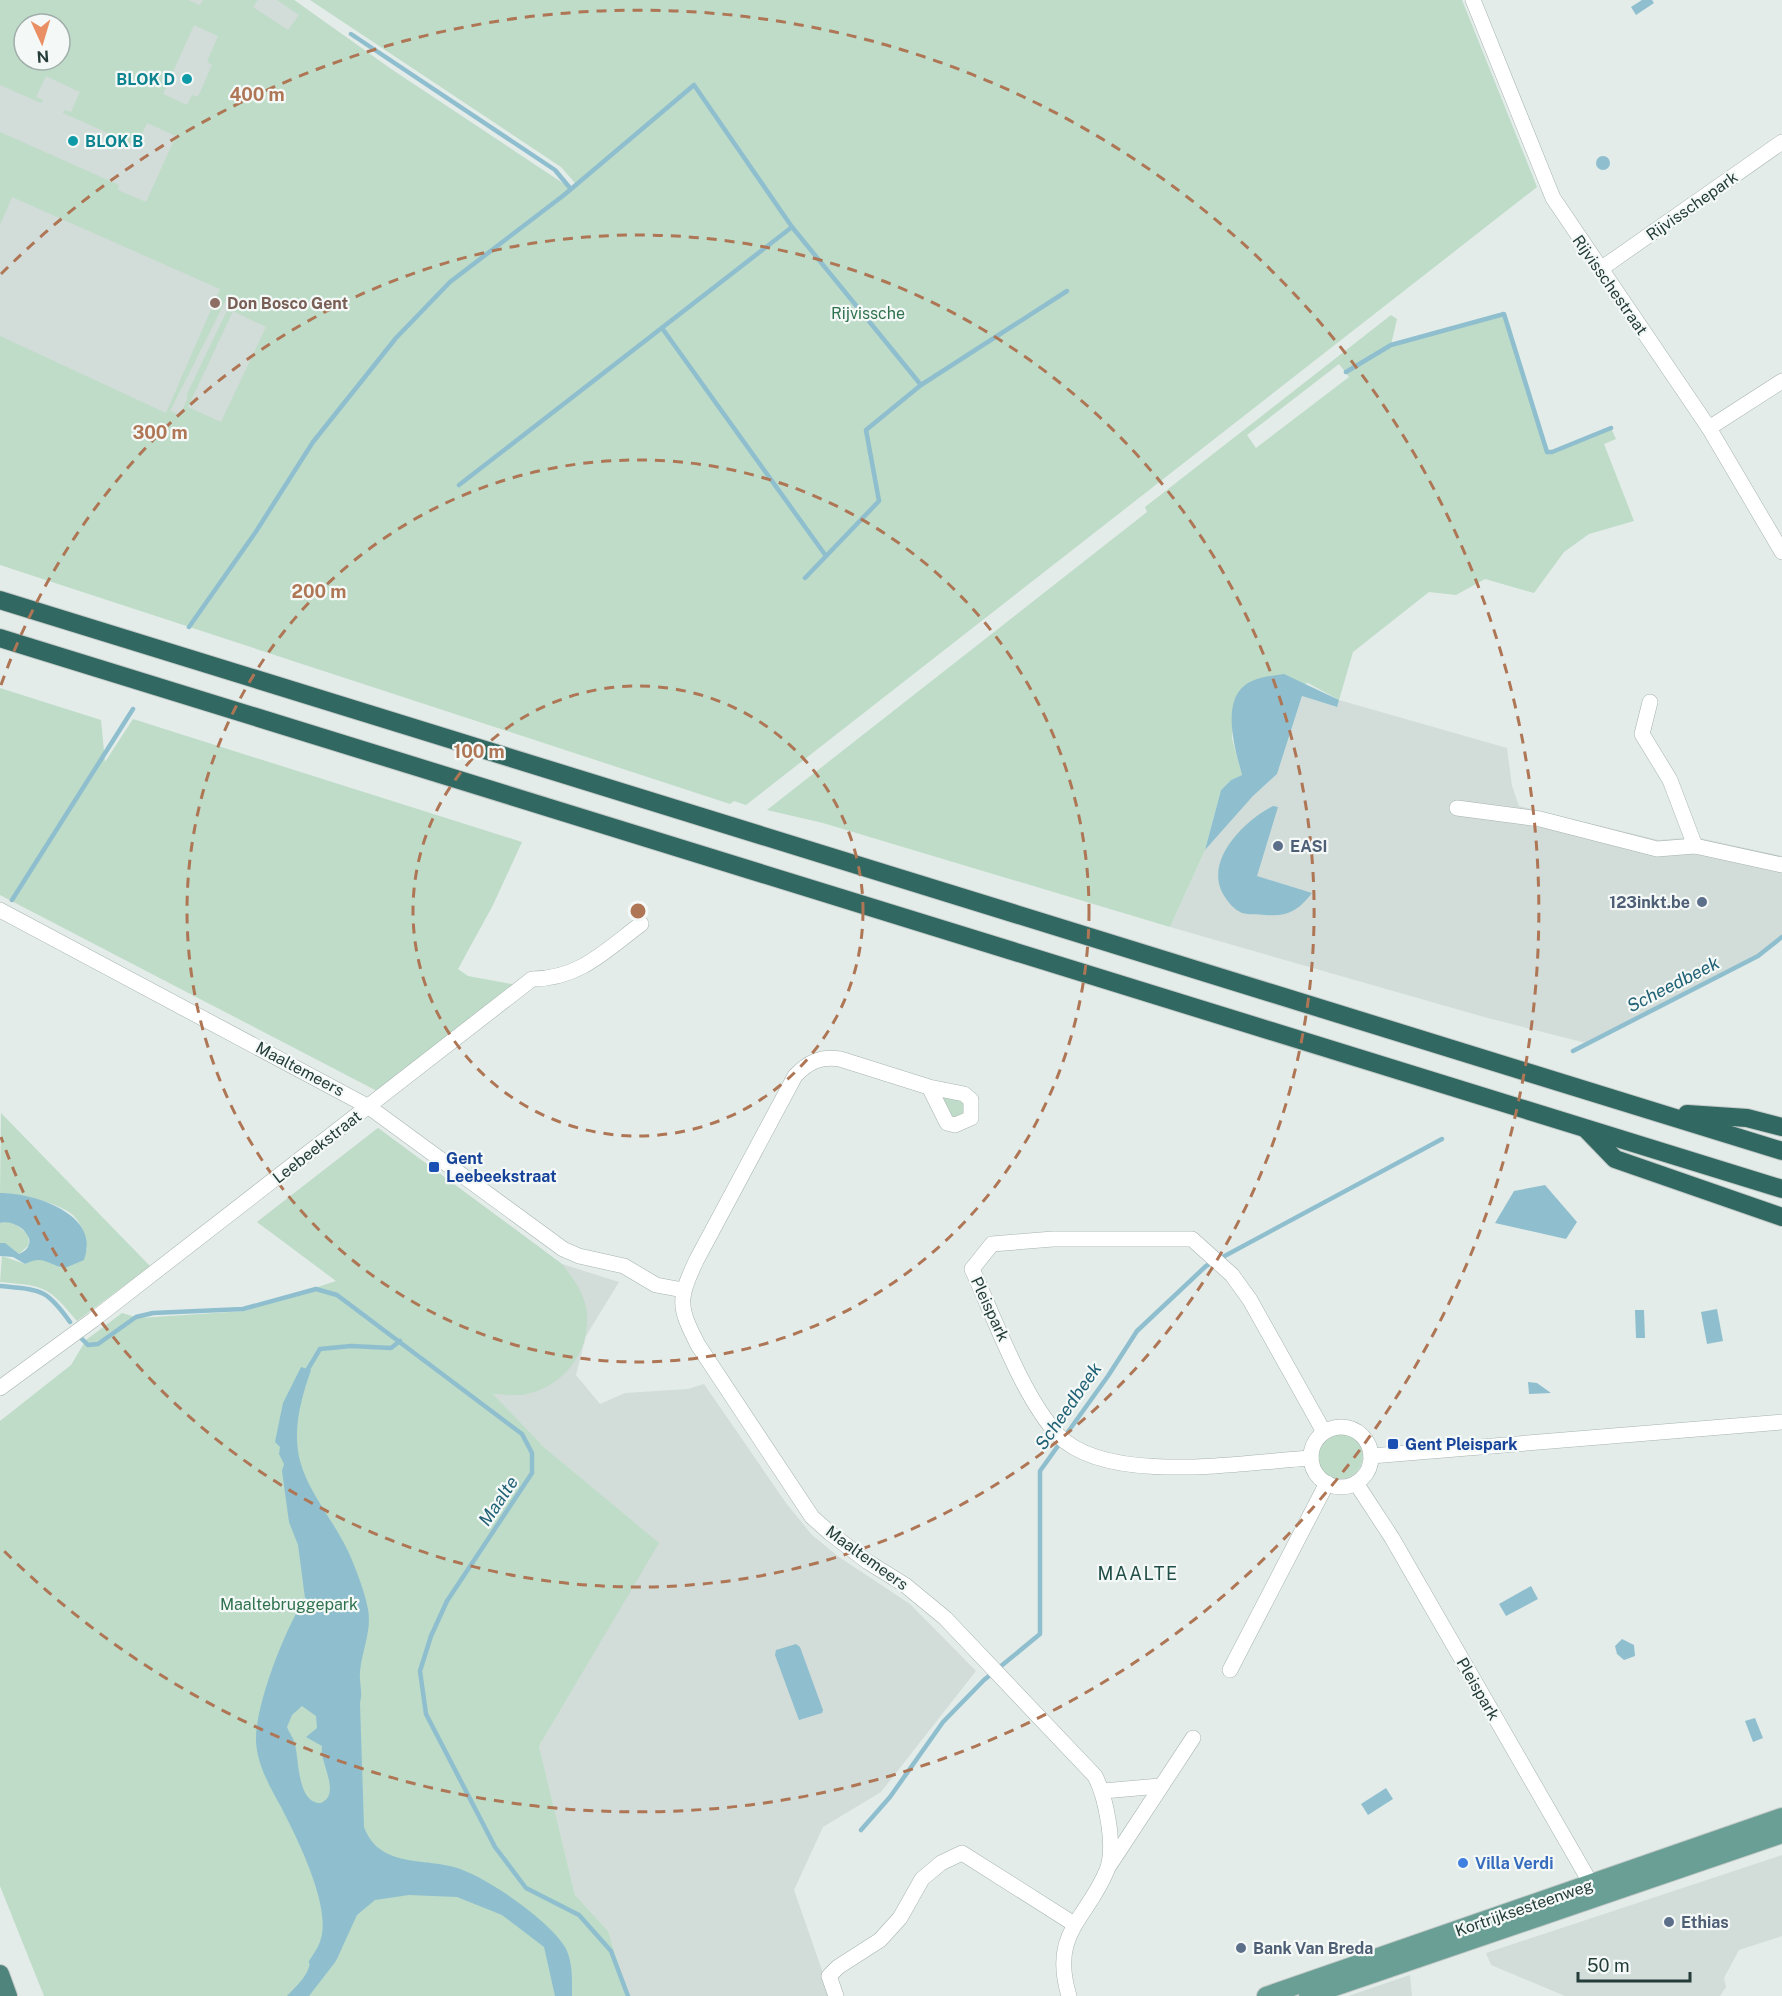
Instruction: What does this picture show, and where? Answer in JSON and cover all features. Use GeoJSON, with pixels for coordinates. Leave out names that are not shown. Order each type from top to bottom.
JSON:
{"type":"FeatureCollection","features":[{"type":"Feature","properties":{"kind":"highway"},"geometry":{"type":"LineString","coordinates":[[0,600],[1782,1151]]}},
{"type":"Feature","properties":{"kind":"highway"},"geometry":{"type":"LineString","coordinates":[[0,638],[1782,1189]]}},
{"type":"Feature","properties":{"kind":"highway"},"geometry":{"type":"LineString","coordinates":[[1658,1112],[1747,1118],[1782,1127]]}},
{"type":"Feature","properties":{"kind":"highway"},"geometry":{"type":"LineString","coordinates":[[1585,1128],[1615,1159],[1782,1217]]}},
{"type":"Feature","properties":{"kind":"highway"},"geometry":{"type":"LineString","coordinates":[[0,1974],[8,1996]]}},
{"type":"Feature","properties":{"kind":"main road","name":"Kortrijksesteenweg"},"geometry":{"type":"LineString","coordinates":[[1308,1996],[1592,1892],[1782,1817]]}},
{"type":"Feature","properties":{"kind":"main road","name":"Kortrijksesteenweg"},"geometry":{"type":"LineString","coordinates":[[1266,1996],[1782,1834]]}},
{"type":"Feature","properties":{"kind":"street","name":"Rijvisschestraat"},"geometry":{"type":"LineString","coordinates":[[1473,0],[1552,198],[1570,227],[1602,268],[1709,428],[1782,552]]}},
{"type":"Feature","properties":{"kind":"street","name":"Rijvisschepark"},"geometry":{"type":"LineString","coordinates":[[1602,268],[1782,142]]}},
{"type":"Feature","properties":{"kind":"street"},"geometry":{"type":"LineString","coordinates":[[1709,428],[1782,381]]}},
{"type":"Feature","properties":{"kind":"street"},"geometry":{"type":"LineString","coordinates":[[1650,702],[1642,734],[1670,780],[1695,846]]}},
{"type":"Feature","properties":{"kind":"street"},"geometry":{"type":"LineString","coordinates":[[1457,808],[1540,819],[1657,849],[1695,846],[1782,865]]}},
{"type":"Feature","properties":{"kind":"street","name":"Maaltemeers"},"geometry":{"type":"LineString","coordinates":[[0,910],[369,1107],[562,1249],[579,1256],[624,1266],[656,1285],[683,1290],[682,1304],[686,1322],[698,1345],[812,1516],[839,1541],[905,1585],[945,1618],[1095,1776],[1103,1791],[1110,1832],[1108,1868]]}},
{"type":"Feature","properties":{"kind":"street","name":"Leebeekstraat"},"geometry":{"type":"LineString","coordinates":[[0,1388],[93,1320],[531,980],[553,980],[574,973],[640,924]]}},
{"type":"Feature","properties":{"kind":"street"},"geometry":{"type":"LineString","coordinates":[[683,1290],[784,1096],[795,1076],[804,1066],[829,1057],[929,1087]]}},
{"type":"Feature","properties":{"kind":"street","name":"Pleispark"},"geometry":{"type":"LineString","coordinates":[[1311,1458],[1167,1467],[1126,1465],[1088,1455],[1065,1440],[1027,1387],[972,1269],[992,1244],[1053,1239],[1192,1239],[1232,1275],[1250,1300],[1324,1432]]}},
{"type":"Feature","properties":{"kind":"street"},"geometry":{"type":"LineString","coordinates":[[1371,1456],[1782,1422]]}},
{"type":"Feature","properties":{"kind":"street"},"geometry":{"type":"LineString","coordinates":[[1339,1426],[1356,1430],[1367,1442],[1371,1456],[1367,1473],[1356,1483],[1341,1487],[1327,1483],[1315,1473],[1311,1458],[1314,1443],[1324,1432],[1339,1426]]}},
{"type":"Feature","properties":{"kind":"street"},"geometry":{"type":"LineString","coordinates":[[1230,1670],[1327,1483]]}},
{"type":"Feature","properties":{"kind":"street","name":"Pleispark"},"geometry":{"type":"LineString","coordinates":[[1356,1483],[1392,1538],[1592,1892]]}},
{"type":"Feature","properties":{"kind":"street","name":"Maaltemeers"},"geometry":{"type":"LineString","coordinates":[[1069,1996],[1063,1960],[1065,1944],[1074,1924],[1160,1786],[1193,1738]]}},
{"type":"Feature","properties":{"kind":"street"},"geometry":{"type":"LineString","coordinates":[[1103,1791],[1160,1786]]}},
{"type":"Feature","properties":{"kind":"street"},"geometry":{"type":"LineString","coordinates":[[836,1996],[829,1976],[838,1967],[880,1940],[900,1918],[922,1879],[941,1863],[962,1853],[1074,1924]]}},
{"type":"Feature","properties":{"kind":"shaded area","name":"Don Bosco Gent"},"geometry":{"type":"Polygon","coordinates":[[[0,0],[294,0],[391,69],[570,188],[299,409],[0,516],[0,0]]]}},
{"type":"Feature","properties":{"kind":"shaded area"},"geometry":{"type":"Polygon","coordinates":[[[1302,696],[1336,707],[1339,700],[1507,748],[1512,786],[1519,806],[1659,840],[1695,837],[1782,856],[1782,937],[1758,956],[1590,1044],[1484,1017],[1170,927],[1205,850],[1253,796],[1277,774],[1302,696]]]}},
{"type":"Feature","properties":{"kind":"shaded area"},"geometry":{"type":"Polygon","coordinates":[[[378,1128],[562,1264],[619,1282],[586,1336],[576,1375],[600,1404],[625,1393],[688,1389],[704,1384],[786,1503],[812,1535],[839,1557],[910,1604],[976,1671],[881,1792],[823,1827],[794,1890],[831,1996],[628,1996],[608,1931],[575,1895],[539,1746],[658,1543],[545,1448],[491,1392],[257,1222],[378,1128]]]}},
{"type":"Feature","properties":{"kind":"shaded area"},"geometry":{"type":"Polygon","coordinates":[[[1782,1855],[1782,1936],[1739,1950],[1724,1978],[1726,1987],[1720,1996],[1565,1996],[1491,1965],[1486,1953],[1782,1855]]]}},
{"type":"Feature","properties":{"kind":"shaded area"},"geometry":{"type":"Polygon","coordinates":[[[1410,1975],[1412,1996],[1348,1996],[1410,1975]]]}},
{"type":"Feature","properties":{"kind":"green space","name":"Rijvissche"},"geometry":{"type":"Polygon","coordinates":[[[0,0],[188,0],[200,5],[203,0],[258,0],[253,7],[288,30],[299,15],[277,0],[294,0],[391,69],[570,188],[575,183],[561,167],[310,0],[1462,0],[1537,187],[746,805],[734,801],[730,804],[0,565],[0,336],[166,413],[220,289],[12,197],[0,225],[0,132],[119,185],[118,190],[146,202],[176,136],[147,123],[137,146],[63,113],[64,110],[71,112],[80,92],[46,76],[36,97],[43,100],[41,103],[0,85],[0,0]],[[194,25],[163,94],[187,105],[192,95],[198,97],[212,65],[207,62],[218,36],[194,25]],[[228,296],[170,411],[180,415],[187,400],[187,394],[233,298],[228,296]],[[233,311],[188,407],[221,422],[266,327],[233,311]]]}},
{"type":"Feature","properties":{"kind":"green space"},"geometry":{"type":"Polygon","coordinates":[[[1504,314],[1547,451],[1552,452],[1611,428],[1616,439],[1604,444],[1634,521],[1589,534],[1564,552],[1534,593],[1485,579],[1456,595],[1429,592],[1353,652],[1339,700],[1308,683],[1234,704],[1232,738],[1242,775],[1231,780],[1221,790],[1205,850],[1170,927],[823,823],[767,810],[1147,512],[1145,507],[1391,315],[1397,319],[1391,345],[1504,314]],[[1339,364],[1247,435],[1256,448],[1349,377],[1339,364]]]}},
{"type":"Feature","properties":{"kind":"green space"},"geometry":{"type":"Polygon","coordinates":[[[0,688],[101,720],[105,762],[133,719],[522,842],[493,905],[458,969],[468,976],[517,985],[377,1091],[0,895],[0,688]]]}},
{"type":"Feature","properties":{"kind":"green space"},"geometry":{"type":"Polygon","coordinates":[[[940,1092],[961,1099],[969,1105],[964,1116],[949,1117],[940,1092]]]}},
{"type":"Feature","properties":{"kind":"green space"},"geometry":{"type":"Polygon","coordinates":[[[1,1113],[150,1266],[77,1321],[52,1294],[36,1287],[0,1282],[2,1256],[25,1264],[30,1261],[43,1260],[61,1268],[87,1250],[81,1227],[73,1215],[67,1211],[38,1200],[0,1193],[1,1113]]]}},
{"type":"Feature","properties":{"kind":"green space","name":"Maaltebruggepark"},"geometry":{"type":"Polygon","coordinates":[[[378,1128],[562,1264],[574,1281],[586,1306],[587,1327],[580,1352],[573,1364],[555,1382],[530,1393],[493,1394],[545,1448],[659,1543],[539,1746],[575,1895],[608,1931],[628,1996],[44,1996],[0,1886],[0,1421],[71,1365],[86,1340],[122,1313],[139,1318],[245,1311],[336,1281],[257,1222],[378,1128]]]}},
{"type":"Feature","properties":{"kind":"green space"},"geometry":{"type":"Polygon","coordinates":[[[11,1221],[28,1234],[29,1245],[19,1254],[0,1243],[0,1223],[11,1221]]]}},
{"type":"Feature","properties":{"kind":"green space"},"geometry":{"type":"Polygon","coordinates":[[[1340,1433],[1356,1440],[1363,1456],[1356,1472],[1340,1479],[1324,1472],[1317,1456],[1324,1440],[1340,1433]]]}},
{"type":"Feature","properties":{"kind":"water"},"geometry":{"type":"Polygon","coordinates":[[[1642,0],[1652,0],[1654,3],[1636,15],[1631,7],[1642,0]]]}},
{"type":"Feature","properties":{"kind":"water"},"geometry":{"type":"Polygon","coordinates":[[[1600,156],[1606,156],[1610,163],[1606,170],[1600,170],[1596,166],[1596,160],[1600,156]]]}},
{"type":"Feature","properties":{"kind":"water"},"geometry":{"type":"Polygon","coordinates":[[[1284,674],[1339,700],[1337,707],[1302,696],[1277,774],[1253,796],[1205,850],[1221,790],[1231,780],[1242,775],[1232,729],[1233,705],[1237,694],[1253,681],[1284,674]]]}},
{"type":"Feature","properties":{"kind":"water"},"geometry":{"type":"Polygon","coordinates":[[[1273,806],[1278,807],[1257,876],[1312,893],[1297,908],[1280,915],[1242,913],[1231,905],[1223,894],[1219,881],[1219,868],[1230,842],[1251,821],[1273,806]]]}},
{"type":"Feature","properties":{"kind":"water"},"geometry":{"type":"Polygon","coordinates":[[[1545,1185],[1577,1222],[1566,1239],[1495,1223],[1514,1191],[1545,1185]]]}},
{"type":"Feature","properties":{"kind":"water"},"geometry":{"type":"Polygon","coordinates":[[[0,1193],[30,1197],[62,1209],[83,1230],[87,1244],[84,1260],[65,1268],[41,1260],[25,1264],[13,1257],[0,1256],[0,1243],[5,1243],[19,1254],[26,1250],[29,1238],[15,1224],[0,1223],[0,1193]]]}},
{"type":"Feature","properties":{"kind":"water"},"geometry":{"type":"Polygon","coordinates":[[[1717,1309],[1723,1341],[1707,1344],[1701,1312],[1717,1309]]]}},
{"type":"Feature","properties":{"kind":"water"},"geometry":{"type":"Polygon","coordinates":[[[1635,1310],[1644,1310],[1645,1338],[1636,1338],[1635,1310]]]}},
{"type":"Feature","properties":{"kind":"water"},"geometry":{"type":"Polygon","coordinates":[[[301,1367],[311,1370],[298,1420],[297,1441],[301,1464],[311,1488],[348,1552],[368,1609],[369,1625],[360,1676],[364,1827],[371,1840],[390,1855],[402,1859],[441,1864],[467,1872],[498,1889],[531,1912],[557,1936],[568,1952],[571,1964],[572,1996],[555,1996],[544,1947],[502,1915],[457,1897],[409,1895],[375,1900],[357,1915],[336,1961],[309,1996],[287,1996],[303,1979],[307,1971],[309,1961],[321,1938],[323,1920],[316,1886],[294,1833],[264,1774],[256,1741],[260,1708],[280,1647],[305,1598],[298,1545],[289,1522],[282,1471],[284,1464],[279,1454],[280,1447],[275,1442],[283,1403],[301,1367]],[[302,1706],[292,1715],[287,1727],[294,1742],[303,1789],[313,1801],[321,1803],[330,1793],[322,1746],[306,1737],[317,1728],[316,1716],[302,1706]]]}},
{"type":"Feature","properties":{"kind":"water"},"geometry":{"type":"Polygon","coordinates":[[[1528,1382],[1537,1383],[1551,1393],[1529,1394],[1528,1382]]]}},
{"type":"Feature","properties":{"kind":"water"},"geometry":{"type":"Polygon","coordinates":[[[1531,1586],[1538,1599],[1506,1616],[1499,1604],[1531,1586]]]}},
{"type":"Feature","properties":{"kind":"water"},"geometry":{"type":"Polygon","coordinates":[[[1622,1639],[1634,1645],[1635,1656],[1624,1660],[1617,1654],[1615,1646],[1622,1639]]]}},
{"type":"Feature","properties":{"kind":"water"},"geometry":{"type":"Polygon","coordinates":[[[796,1644],[800,1647],[823,1710],[822,1713],[799,1720],[775,1655],[776,1650],[796,1644]]]}},
{"type":"Feature","properties":{"kind":"water"},"geometry":{"type":"Polygon","coordinates":[[[1755,1718],[1763,1738],[1753,1742],[1745,1721],[1755,1718]]]}},
{"type":"Feature","properties":{"kind":"water"},"geometry":{"type":"Polygon","coordinates":[[[1386,1788],[1393,1799],[1368,1815],[1361,1804],[1386,1788]]]}},
{"type":"Feature","properties":{"kind":"waterway"},"geometry":{"type":"LineString","coordinates":[[351,34],[555,170],[570,188]]}},
{"type":"Feature","properties":{"kind":"waterway"},"geometry":{"type":"LineString","coordinates":[[189,627],[255,533],[313,442],[396,338],[450,282],[564,195],[694,85],[792,227],[921,385],[866,430],[879,501],[805,578]]}},
{"type":"Feature","properties":{"kind":"waterway"},"geometry":{"type":"LineString","coordinates":[[459,485],[792,227]]}},
{"type":"Feature","properties":{"kind":"waterway"},"geometry":{"type":"LineString","coordinates":[[921,385],[1067,291]]}},
{"type":"Feature","properties":{"kind":"waterway"},"geometry":{"type":"LineString","coordinates":[[1346,372],[1391,345],[1504,314],[1547,452],[1611,428]]}},
{"type":"Feature","properties":{"kind":"waterway"},"geometry":{"type":"LineString","coordinates":[[662,328],[826,556]]}},
{"type":"Feature","properties":{"kind":"waterway"},"geometry":{"type":"LineString","coordinates":[[12,900],[133,709]]}},
{"type":"Feature","properties":{"kind":"waterway","name":"Scheedbeek"},"geometry":{"type":"LineString","coordinates":[[1573,1051],[1758,956],[1782,937]]}},
{"type":"Feature","properties":{"kind":"waterway","name":"Scheedbeek"},"geometry":{"type":"LineString","coordinates":[[861,1830],[890,1797],[943,1722],[984,1680],[1040,1634],[1040,1471],[1137,1331],[1206,1266],[1442,1139]]}},
{"type":"Feature","properties":{"kind":"waterway","name":"Maalte"},"geometry":{"type":"LineString","coordinates":[[0,1286],[41,1293],[55,1303],[70,1322]]}},
{"type":"Feature","properties":{"kind":"waterway","name":"Maalte"},"geometry":{"type":"LineString","coordinates":[[81,1338],[88,1345],[98,1344],[136,1317],[153,1313],[243,1309],[316,1289],[337,1295],[522,1434],[532,1453],[532,1473],[447,1601],[431,1636],[420,1671],[426,1714],[495,1847],[526,1888],[579,1915],[611,1951],[628,1996]]}},
{"type":"Feature","properties":{"kind":"waterway"},"geometry":{"type":"LineString","coordinates":[[308,1369],[320,1349],[351,1346],[391,1348],[400,1341]]}},
{"type":"Feature","properties":{"kind":"place","name":"BLOK D"},"geometry":{"type":"Point","coordinates":[187,79]}},
{"type":"Feature","properties":{"kind":"place","name":"BLOK B"},"geometry":{"type":"Point","coordinates":[73,141]}},
{"type":"Feature","properties":{"kind":"place","name":"Don Bosco Gent"},"geometry":{"type":"Point","coordinates":[215,303]}},
{"type":"Feature","properties":{"kind":"place","name":"EASI"},"geometry":{"type":"Point","coordinates":[1278,846]}},
{"type":"Feature","properties":{"kind":"place","name":"123inkt.be"},"geometry":{"type":"Point","coordinates":[1702,902]}},
{"type":"Feature","properties":{"kind":"place","name":"Gent Leebeekstraat"},"geometry":{"type":"Point","coordinates":[434,1167]}},
{"type":"Feature","properties":{"kind":"place","name":"Gent Pleispark"},"geometry":{"type":"Point","coordinates":[1393,1444]}},
{"type":"Feature","properties":{"kind":"place","name":"Villa Verdi"},"geometry":{"type":"Point","coordinates":[1463,1863]}},
{"type":"Feature","properties":{"kind":"place","name":"Ethias"},"geometry":{"type":"Point","coordinates":[1669,1922]}},
{"type":"Feature","properties":{"kind":"place","name":"Bank Van Breda"},"geometry":{"type":"Point","coordinates":[1241,1948]}},
{"type":"Feature","properties":{"kind":"district","name":"MAALTE"},"geometry":{"type":"Point","coordinates":[1138,1573]}}]}
